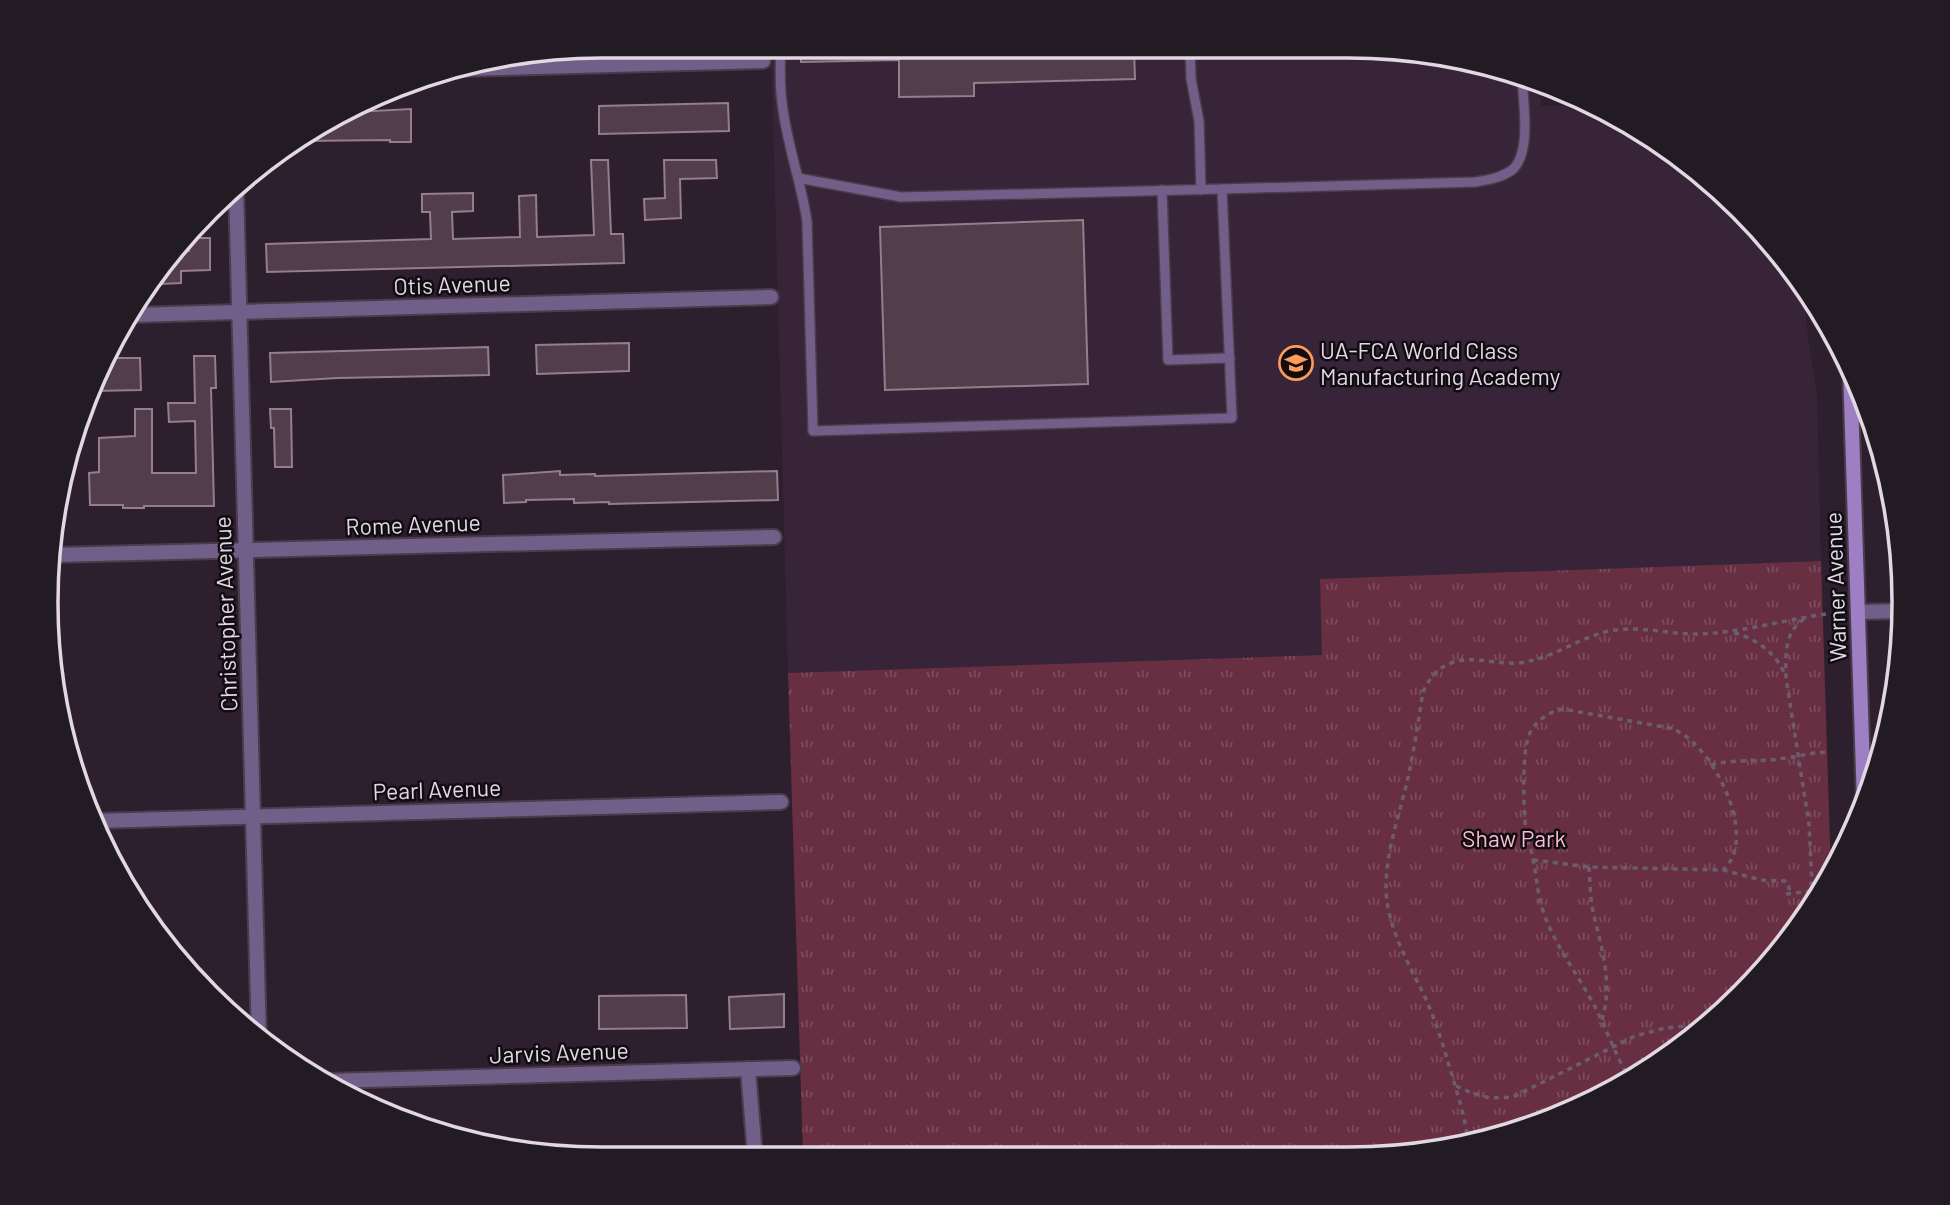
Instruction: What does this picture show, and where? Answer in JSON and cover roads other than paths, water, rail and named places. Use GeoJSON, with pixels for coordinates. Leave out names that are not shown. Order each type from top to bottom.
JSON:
{"type":"FeatureCollection","features":[{"type":"Feature","properties":{"kind":"street"},"geometry":{"type":"LineString","coordinates":[[496,68],[763,61]]}},
{"type":"Feature","properties":{"kind":"street","name":"Christopher Avenue"},"geometry":{"type":"LineString","coordinates":[[236,199],[259,1025]]}},
{"type":"Feature","properties":{"kind":"street","name":"Otis Avenue"},"geometry":{"type":"LineString","coordinates":[[141,315],[771,297]]}},
{"type":"Feature","properties":{"kind":"street","name":"Warner Avenue"},"geometry":{"type":"LineString","coordinates":[[1851,394],[1863,777]]}},
{"type":"Feature","properties":{"kind":"street","name":"Rome Avenue"},"geometry":{"type":"LineString","coordinates":[[60,555],[774,537]]}},
{"type":"Feature","properties":{"kind":"street"},"geometry":{"type":"LineString","coordinates":[[1858,612],[1892,611]]}},
{"type":"Feature","properties":{"kind":"street","name":"Pearl Avenue"},"geometry":{"type":"LineString","coordinates":[[104,821],[781,802]]}},
{"type":"Feature","properties":{"kind":"street","name":"Jarvis Avenue"},"geometry":{"type":"LineString","coordinates":[[342,1081],[793,1068]]}},
{"type":"Feature","properties":{"kind":"street"},"geometry":{"type":"LineString","coordinates":[[748,1069],[754,1147]]}},
{"type":"Feature","properties":{"kind":"lane"},"geometry":{"type":"LineString","coordinates":[[780,58],[781,101],[807,221],[813,431],[1232,418],[1222,189]]}},
{"type":"Feature","properties":{"kind":"lane"},"geometry":{"type":"LineString","coordinates":[[1190,58],[1191,79],[1199,121],[1201,190]]}},
{"type":"Feature","properties":{"kind":"lane"},"geometry":{"type":"LineString","coordinates":[[798,178],[901,197],[1475,181],[1502,176],[1518,163],[1523,148],[1522,87]]}},
{"type":"Feature","properties":{"kind":"lane"},"geometry":{"type":"LineString","coordinates":[[1162,190],[1168,360],[1230,358]]}},
{"type":"Feature","properties":{"kind":"place","name":"UA-FCA World Class Manufacturing Academy"},"geometry":{"type":"Point","coordinates":[1296,363]}},
{"type":"Feature","properties":{"kind":"park label","name":"Shaw Park"},"geometry":{"type":"Point","coordinates":[1514,838]}}]}
